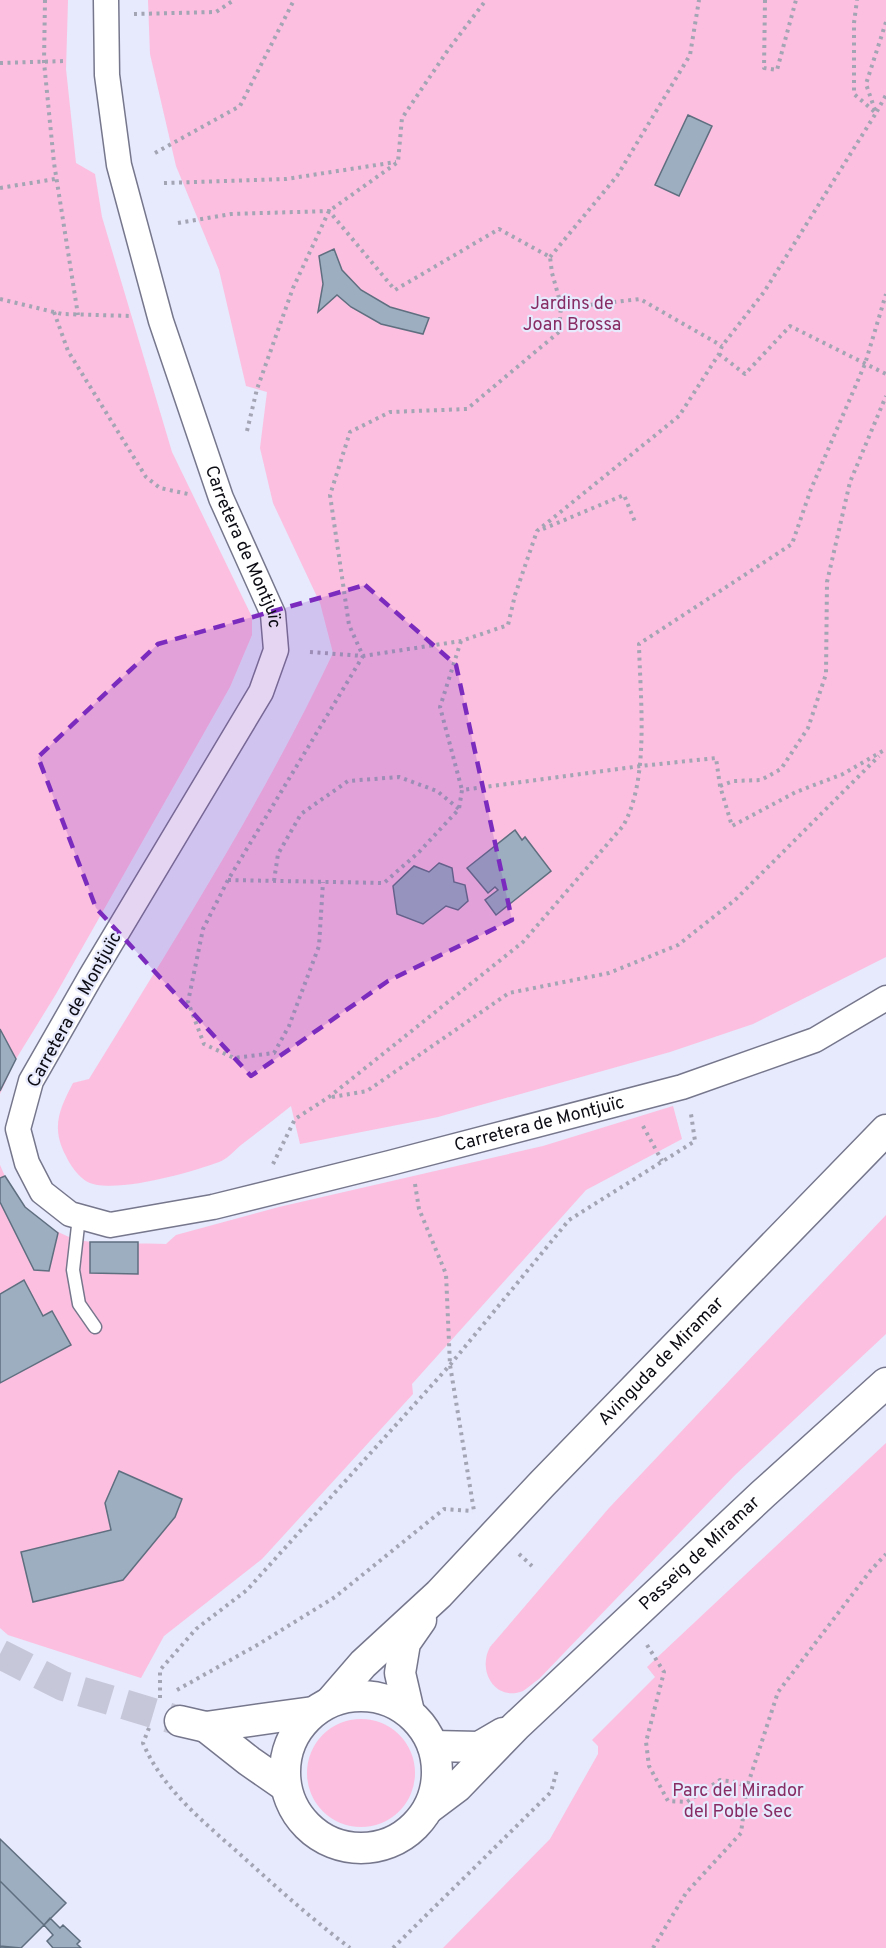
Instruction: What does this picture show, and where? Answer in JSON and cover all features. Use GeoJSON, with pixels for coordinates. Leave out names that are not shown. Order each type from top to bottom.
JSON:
{"type":"FeatureCollection","features":[{"type":"Feature","properties":{"kind":"street","name":"Carretera de Montjuïc"},"geometry":{"type":"LineString","coordinates":[[106,0],[107,75],[119,165],[161,321],[221,498],[273,614],[276,650],[261,692],[91,976],[32,1081],[18,1129],[27,1163],[42,1192],[70,1214],[110,1225],[213,1207],[682,1087],[815,1040],[886,998]]}},
{"type":"Feature","properties":{"kind":"street","name":"Avinguda de Miramar"},"geometry":{"type":"LineString","coordinates":[[322,1707],[363,1664],[439,1594],[542,1484],[886,1130]]}},
{"type":"Feature","properties":{"kind":"street","name":"Passeig de Miramar"},"geometry":{"type":"LineString","coordinates":[[429,1808],[457,1787],[516,1726],[763,1494],[886,1383]]}},
{"type":"Feature","properties":{"kind":"street","name":"Avinguda de Miramar"},"geometry":{"type":"LineString","coordinates":[[410,1712],[400,1673],[405,1643],[439,1594]]}},
{"type":"Feature","properties":{"kind":"street"},"geometry":{"type":"LineString","coordinates":[[179,1723],[322,1707],[352,1697],[371,1696],[392,1702],[410,1712],[424,1728],[433,1746],[438,1767],[436,1788],[429,1808],[415,1826],[397,1840],[376,1847],[352,1848],[328,1842],[308,1828],[293,1809],[285,1786],[284,1766],[288,1746],[298,1727],[322,1707]]}},
{"type":"Feature","properties":{"kind":"street"},"geometry":{"type":"LineString","coordinates":[[179,1723],[249,1761],[285,1786]]}},
{"type":"Feature","properties":{"kind":"street","name":"Passeig de Miramar"},"geometry":{"type":"LineString","coordinates":[[433,1746],[479,1747],[516,1726]]}},
{"type":"Feature","properties":{"kind":"lane"},"geometry":{"type":"LineString","coordinates":[[80,1217],[73,1270],[79,1304],[96,1327]]}},
{"type":"Feature","properties":{"kind":"path"},"geometry":{"type":"LineString","coordinates":[[45,0],[44,62],[56,179],[78,315]]}},
{"type":"Feature","properties":{"kind":"path"},"geometry":{"type":"LineString","coordinates":[[133,14],[216,12],[234,0]]}},
{"type":"Feature","properties":{"kind":"path"},"geometry":{"type":"LineString","coordinates":[[155,153],[240,106],[294,0]]}},
{"type":"Feature","properties":{"kind":"path"},"geometry":{"type":"LineString","coordinates":[[247,431],[257,389],[293,288],[329,211],[398,162],[402,118],[448,50],[486,0]]}},
{"type":"Feature","properties":{"kind":"path"},"geometry":{"type":"LineString","coordinates":[[363,656],[349,626],[330,495],[350,432],[390,412],[467,409],[559,332],[561,305],[550,257],[616,176],[690,55],[699,0]]}},
{"type":"Feature","properties":{"kind":"path"},"geometry":{"type":"LineString","coordinates":[[765,0],[764,68],[777,70],[796,0]]}},
{"type":"Feature","properties":{"kind":"path"},"geometry":{"type":"LineString","coordinates":[[857,0],[854,23],[854,94],[876,113]]}},
{"type":"Feature","properties":{"kind":"path"},"geometry":{"type":"LineString","coordinates":[[876,113],[866,84],[886,22]]}},
{"type":"Feature","properties":{"kind":"path"},"geometry":{"type":"LineString","coordinates":[[0,63],[66,61]]}},
{"type":"Feature","properties":{"kind":"path"},"geometry":{"type":"LineString","coordinates":[[310,652],[363,656],[461,641],[508,625],[515,595],[537,531],[679,416],[722,346],[764,292],[886,95]]}},
{"type":"Feature","properties":{"kind":"path"},"geometry":{"type":"LineString","coordinates":[[164,183],[286,179],[398,162]]}},
{"type":"Feature","properties":{"kind":"path"},"geometry":{"type":"LineString","coordinates":[[0,188],[56,179]]}},
{"type":"Feature","properties":{"kind":"path"},"geometry":{"type":"LineString","coordinates":[[329,211],[394,290],[499,230],[550,257]]}},
{"type":"Feature","properties":{"kind":"path"},"geometry":{"type":"LineString","coordinates":[[178,223],[231,214],[329,211]]}},
{"type":"Feature","properties":{"kind":"path"},"geometry":{"type":"LineString","coordinates":[[264,1195],[275,1158],[295,1119],[329,1097],[523,942],[623,826],[636,794],[641,766],[639,644],[792,544],[811,489],[865,364],[886,294]]}},
{"type":"Feature","properties":{"kind":"path"},"geometry":{"type":"LineString","coordinates":[[0,299],[54,312],[78,315],[136,316]]}},
{"type":"Feature","properties":{"kind":"path"},"geometry":{"type":"LineString","coordinates":[[561,305],[580,306],[640,299],[722,346]]}},
{"type":"Feature","properties":{"kind":"path"},"geometry":{"type":"LineString","coordinates":[[54,312],[68,351],[146,477],[160,488],[188,494]]}},
{"type":"Feature","properties":{"kind":"path"},"geometry":{"type":"LineString","coordinates":[[719,354],[745,374],[790,326],[886,374]]}},
{"type":"Feature","properties":{"kind":"path"},"geometry":{"type":"LineString","coordinates":[[720,786],[734,781],[762,780],[781,769],[808,728],[826,674],[827,582],[850,482],[886,396]]}},
{"type":"Feature","properties":{"kind":"path"},"geometry":{"type":"LineString","coordinates":[[537,531],[624,495],[635,522]]}},
{"type":"Feature","properties":{"kind":"path"},"geometry":{"type":"LineString","coordinates":[[228,880],[384,883],[419,852],[459,809],[462,790],[440,707],[461,641]]}},
{"type":"Feature","properties":{"kind":"path"},"geometry":{"type":"LineString","coordinates":[[323,882],[319,946],[289,1026],[274,1053],[234,1058],[204,1044],[188,1002],[203,929],[228,880],[363,656]]}},
{"type":"Feature","properties":{"kind":"path"},"geometry":{"type":"LineString","coordinates":[[329,1097],[367,1091],[509,993],[609,974],[678,945],[735,900],[886,749]]}},
{"type":"Feature","properties":{"kind":"path"},"geometry":{"type":"LineString","coordinates":[[462,790],[716,758],[720,786],[732,826],[796,792],[843,774],[882,753]]}},
{"type":"Feature","properties":{"kind":"path"},"geometry":{"type":"LineString","coordinates":[[274,881],[278,854],[301,814],[348,781],[399,777],[437,791],[459,809]]}},
{"type":"Feature","properties":{"kind":"path"},"geometry":{"type":"LineString","coordinates":[[390,1163],[414,1176],[419,1209],[446,1274],[450,1365],[475,1512],[444,1509],[335,1596],[259,1644],[160,1699],[160,1670],[196,1629],[247,1590],[450,1365],[569,1221],[695,1141],[690,1107]]}},
{"type":"Feature","properties":{"kind":"path"},"geometry":{"type":"LineString","coordinates":[[640,1123],[662,1161]]}},
{"type":"Feature","properties":{"kind":"path"},"geometry":{"type":"LineString","coordinates":[[512,1547],[532,1566]]}},
{"type":"Feature","properties":{"kind":"path"},"geometry":{"type":"LineString","coordinates":[[653,1948],[686,1893],[741,1833],[747,1787],[778,1692],[886,1554]]}},
{"type":"Feature","properties":{"kind":"path"},"geometry":{"type":"LineString","coordinates":[[647,1644],[664,1671],[646,1742],[649,1766],[668,1801],[687,1802],[720,1780],[736,1782],[747,1787]]}},
{"type":"Feature","properties":{"kind":"path"},"geometry":{"type":"LineString","coordinates":[[179,1723],[143,1743],[148,1755],[183,1803],[314,1921],[350,1948]]}},
{"type":"Feature","properties":{"kind":"path"},"geometry":{"type":"LineString","coordinates":[[393,1948],[551,1792],[557,1770]]}},
{"type":"Feature","properties":{"kind":"highlighted area"},"geometry":{"type":"Polygon","coordinates":[[[365,585],[456,665],[512,920],[388,981],[251,1076],[96,908],[38,757],[158,644],[365,585]]]}},
{"type":"Feature","properties":{"kind":"green space"},"geometry":{"type":"Polygon","coordinates":[[[0,0],[68,0],[66,69],[76,163],[95,174],[102,217],[172,452],[252,617],[252,635],[230,687],[56,994],[16,1059],[0,1094],[0,0]]]}},
{"type":"Feature","properties":{"kind":"green space","name":"Jardins de Joan Brossa"},"geometry":{"type":"Polygon","coordinates":[[[148,0],[886,0],[886,957],[753,1024],[670,1052],[438,1117],[300,1144],[291,1106],[225,1159],[190,1171],[151,1181],[113,1186],[97,1185],[86,1181],[74,1170],[61,1146],[58,1128],[61,1111],[73,1083],[89,1079],[186,922],[248,816],[333,653],[320,603],[273,503],[260,448],[267,392],[246,386],[219,270],[176,166],[150,54],[148,0]]]}},
{"type":"Feature","properties":{"kind":"green space"},"geometry":{"type":"Polygon","coordinates":[[[673,1106],[682,1139],[586,1190],[412,1384],[413,1394],[262,1559],[164,1636],[141,1678],[8,1635],[0,1628],[0,1165],[24,1205],[48,1226],[61,1233],[91,1242],[166,1244],[176,1235],[279,1207],[543,1146],[673,1106]]]}},
{"type":"Feature","properties":{"kind":"green space"},"geometry":{"type":"Polygon","coordinates":[[[886,1215],[886,1334],[735,1475],[539,1679],[523,1691],[504,1692],[497,1688],[487,1674],[487,1656],[490,1647],[609,1508],[886,1215]]]}},
{"type":"Feature","properties":{"kind":"green space","name":"Parc del Mirador del Poble Sec"},"geometry":{"type":"Polygon","coordinates":[[[886,1443],[886,1948],[443,1948],[550,1839],[598,1754],[598,1746],[592,1740],[655,1677],[647,1667],[886,1443]]]}},
{"type":"Feature","properties":{"kind":"green space"},"geometry":{"type":"Polygon","coordinates":[[[361,1719],[382,1723],[399,1735],[411,1752],[415,1773],[411,1794],[399,1811],[382,1823],[361,1827],[340,1823],[323,1811],[311,1794],[307,1773],[311,1752],[323,1735],[340,1723],[361,1719]]]}},
{"type":"Feature","properties":{"kind":"building"},"geometry":{"type":"Polygon","coordinates":[[[688,115],[712,126],[679,196],[655,185],[688,115]]]}},
{"type":"Feature","properties":{"kind":"building"},"geometry":{"type":"Polygon","coordinates":[[[334,249],[342,270],[361,290],[390,307],[429,318],[423,334],[381,324],[351,307],[337,295],[318,312],[323,284],[319,256],[334,249]]]}},
{"type":"Feature","properties":{"kind":"building"},"geometry":{"type":"Polygon","coordinates":[[[515,830],[522,840],[525,837],[551,871],[496,915],[485,900],[498,890],[495,887],[488,893],[467,868],[515,830]]]}},
{"type":"Feature","properties":{"kind":"building"},"geometry":{"type":"Polygon","coordinates":[[[439,863],[452,868],[454,882],[465,885],[468,901],[458,910],[446,906],[423,924],[397,914],[393,886],[414,866],[429,872],[439,863]]]}},
{"type":"Feature","properties":{"kind":"building"},"geometry":{"type":"Polygon","coordinates":[[[0,1029],[16,1059],[0,1091],[0,1029]]]}},
{"type":"Feature","properties":{"kind":"building"},"geometry":{"type":"Polygon","coordinates":[[[5,1176],[25,1207],[58,1233],[49,1271],[34,1270],[0,1202],[0,1178],[5,1176]]]}},
{"type":"Feature","properties":{"kind":"building"},"geometry":{"type":"Polygon","coordinates":[[[90,1242],[138,1242],[138,1274],[90,1273],[90,1242]]]}},
{"type":"Feature","properties":{"kind":"building"},"geometry":{"type":"Polygon","coordinates":[[[24,1280],[43,1316],[52,1311],[71,1345],[0,1383],[0,1294],[24,1280]]]}},
{"type":"Feature","properties":{"kind":"building"},"geometry":{"type":"Polygon","coordinates":[[[119,1471],[182,1499],[175,1517],[123,1580],[33,1602],[21,1552],[111,1530],[105,1503],[119,1471]]]}},
{"type":"Feature","properties":{"kind":"building"},"geometry":{"type":"Polygon","coordinates":[[[0,1839],[66,1903],[21,1948],[0,1948],[0,1839]]]}},
{"type":"Feature","properties":{"kind":"building"},"geometry":{"type":"Polygon","coordinates":[[[0,1839],[66,1903],[21,1948],[0,1948],[0,1839]]]}},
{"type":"Feature","properties":{"kind":"building"},"geometry":{"type":"Polygon","coordinates":[[[0,1881],[44,1925],[21,1948],[0,1946],[0,1881]]]}},
{"type":"Feature","properties":{"kind":"building"},"geometry":{"type":"Polygon","coordinates":[[[50,1918],[60,1928],[63,1925],[80,1941],[77,1944],[81,1948],[53,1948],[47,1941],[53,1935],[44,1925],[50,1918]]]}},
{"type":"Feature","properties":{"kind":"tunnel"},"geometry":{"type":"LineString","coordinates":[[0,1654],[63,1686],[180,1721]]}}]}
